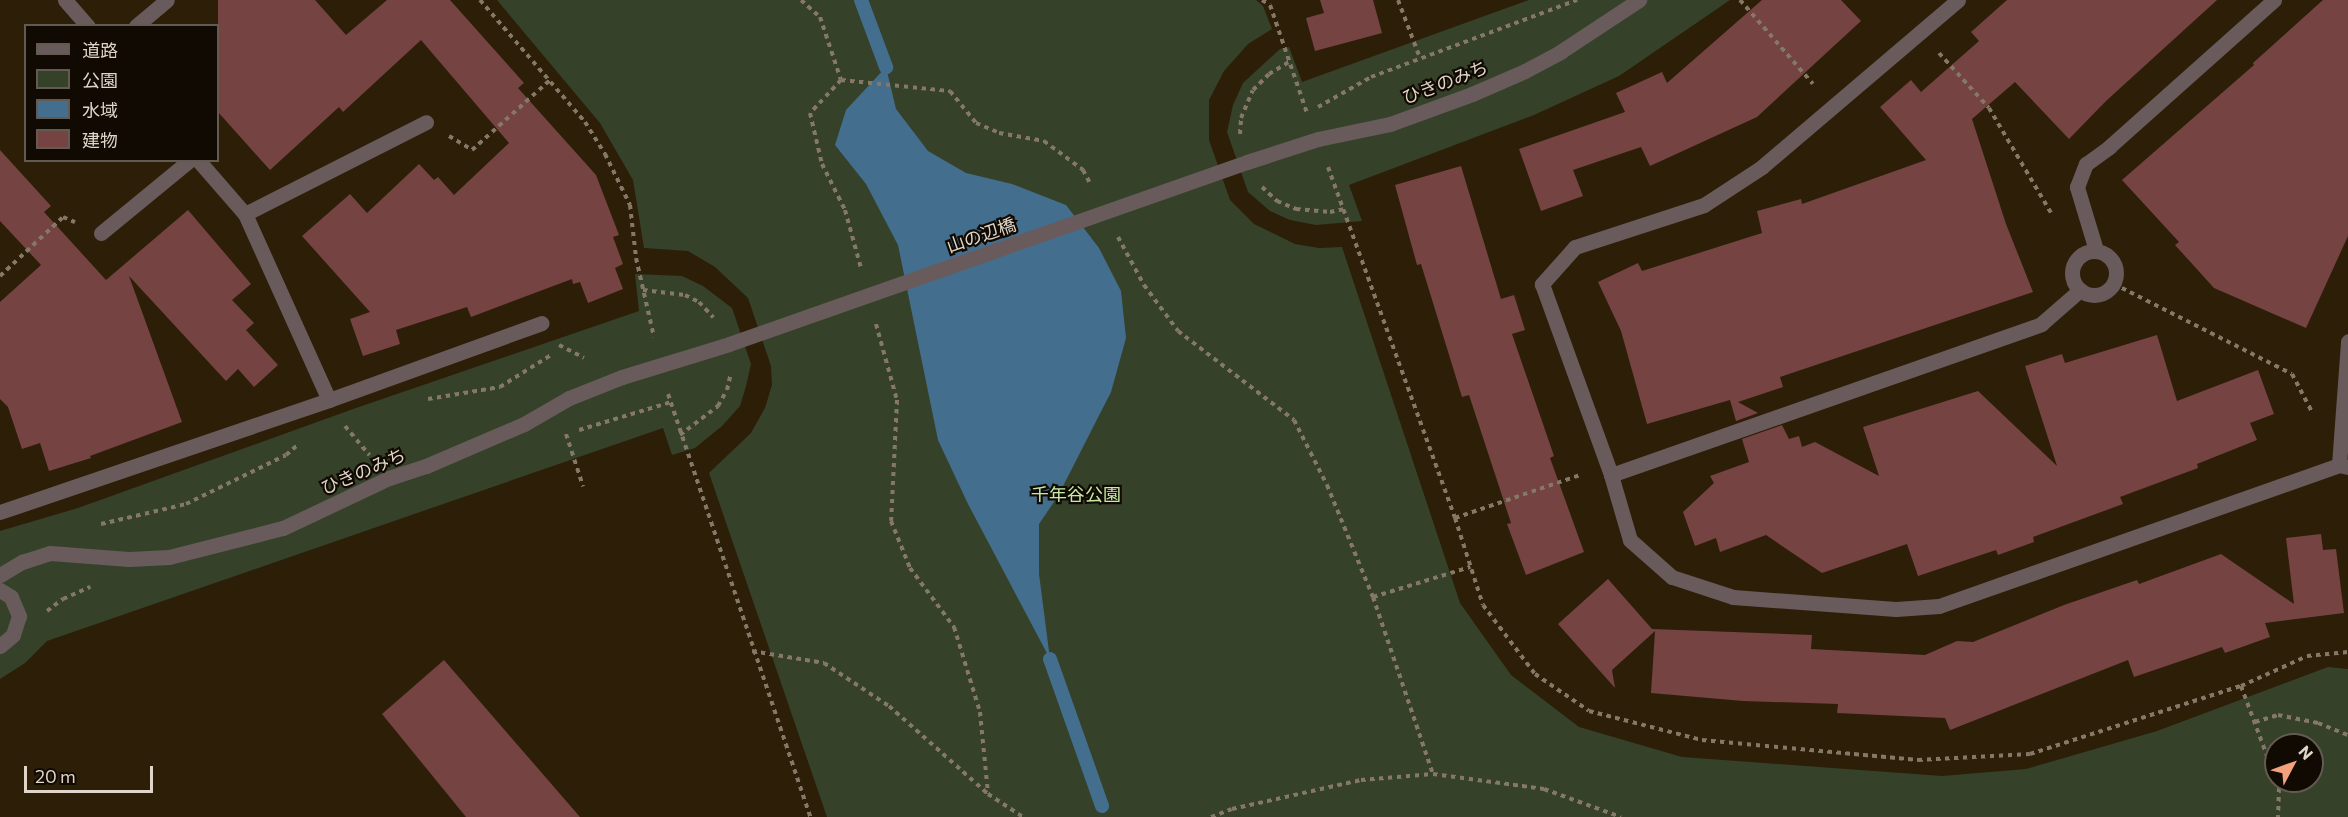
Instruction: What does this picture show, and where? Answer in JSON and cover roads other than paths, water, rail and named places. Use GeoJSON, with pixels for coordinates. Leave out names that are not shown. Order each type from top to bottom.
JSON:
{"type":"FeatureCollection","features":[{"type":"Feature","properties":{"kind":"street"},"geometry":{"type":"LineString","coordinates":[[64,0],[86,24]]}},
{"type":"Feature","properties":{"kind":"street"},"geometry":{"type":"LineString","coordinates":[[138,24],[167,0]]}},
{"type":"Feature","properties":{"kind":"street","name":"ひきのみち"},"geometry":{"type":"LineString","coordinates":[[1247,162],[1317,139],[1390,124],[1483,89],[1560,52],[1639,0]]}},
{"type":"Feature","properties":{"kind":"street"},"geometry":{"type":"LineString","coordinates":[[1958,0],[1762,166],[1704,205],[1575,247],[1542,284],[1611,475],[1630,540],[1672,577],[1733,597],[1896,609],[1939,606],[2344,466],[2348,341]]}},
{"type":"Feature","properties":{"kind":"street"},"geometry":{"type":"LineString","coordinates":[[2096,250],[2076,187],[2086,164],[2109,147],[2274,0]]}},
{"type":"Feature","properties":{"kind":"street"},"geometry":{"type":"LineString","coordinates":[[245,214],[426,122]]}},
{"type":"Feature","properties":{"kind":"street"},"geometry":{"type":"LineString","coordinates":[[101,233],[188,162]]}},
{"type":"Feature","properties":{"kind":"street"},"geometry":{"type":"LineString","coordinates":[[200,162],[245,214],[329,400]]}},
{"type":"Feature","properties":{"kind":"street","name":"山の辺橋"},"geometry":{"type":"LineString","coordinates":[[729,344],[1247,162]]}},
{"type":"Feature","properties":{"kind":"street"},"geometry":{"type":"LineString","coordinates":[[2096,250],[2103,252],[2114,262],[2116,278],[2114,284],[2102,294],[2087,294],[2080,290],[2072,271],[2078,258],[2096,250]]}},
{"type":"Feature","properties":{"kind":"street"},"geometry":{"type":"LineString","coordinates":[[1611,475],[2041,324],[2080,290]]}},
{"type":"Feature","properties":{"kind":"street"},"geometry":{"type":"LineString","coordinates":[[0,512],[329,400],[542,323]]}},
{"type":"Feature","properties":{"kind":"street","name":"ひきのみち"},"geometry":{"type":"LineString","coordinates":[[0,575],[22,562],[50,554],[169,557],[283,528],[389,478],[467,450],[524,424],[569,398],[622,377],[729,344]]}},
{"type":"Feature","properties":{"kind":"street"},"geometry":{"type":"LineString","coordinates":[[0,590],[11,597],[19,616],[14,635],[0,645]]}},
{"type":"Feature","properties":{"kind":"water"},"geometry":{"type":"Polygon","coordinates":[[[886,67],[896,109],[928,151],[966,173],[1012,184],[1066,205],[1099,248],[1121,291],[1126,338],[1111,392],[1058,496],[1039,524],[1039,574],[1050,659],[968,504],[938,440],[898,245],[866,184],[835,145],[846,110],[886,67]]]}},
{"type":"Feature","properties":{"kind":"waterway"},"geometry":{"type":"LineString","coordinates":[[861,0],[886,67]]}},
{"type":"Feature","properties":{"kind":"waterway"},"geometry":{"type":"LineString","coordinates":[[1050,659],[1102,806]]}},
{"type":"Feature","properties":{"kind":"park label","name":"千年谷公園"},"geometry":{"type":"Point","coordinates":[1076,494]}}]}
